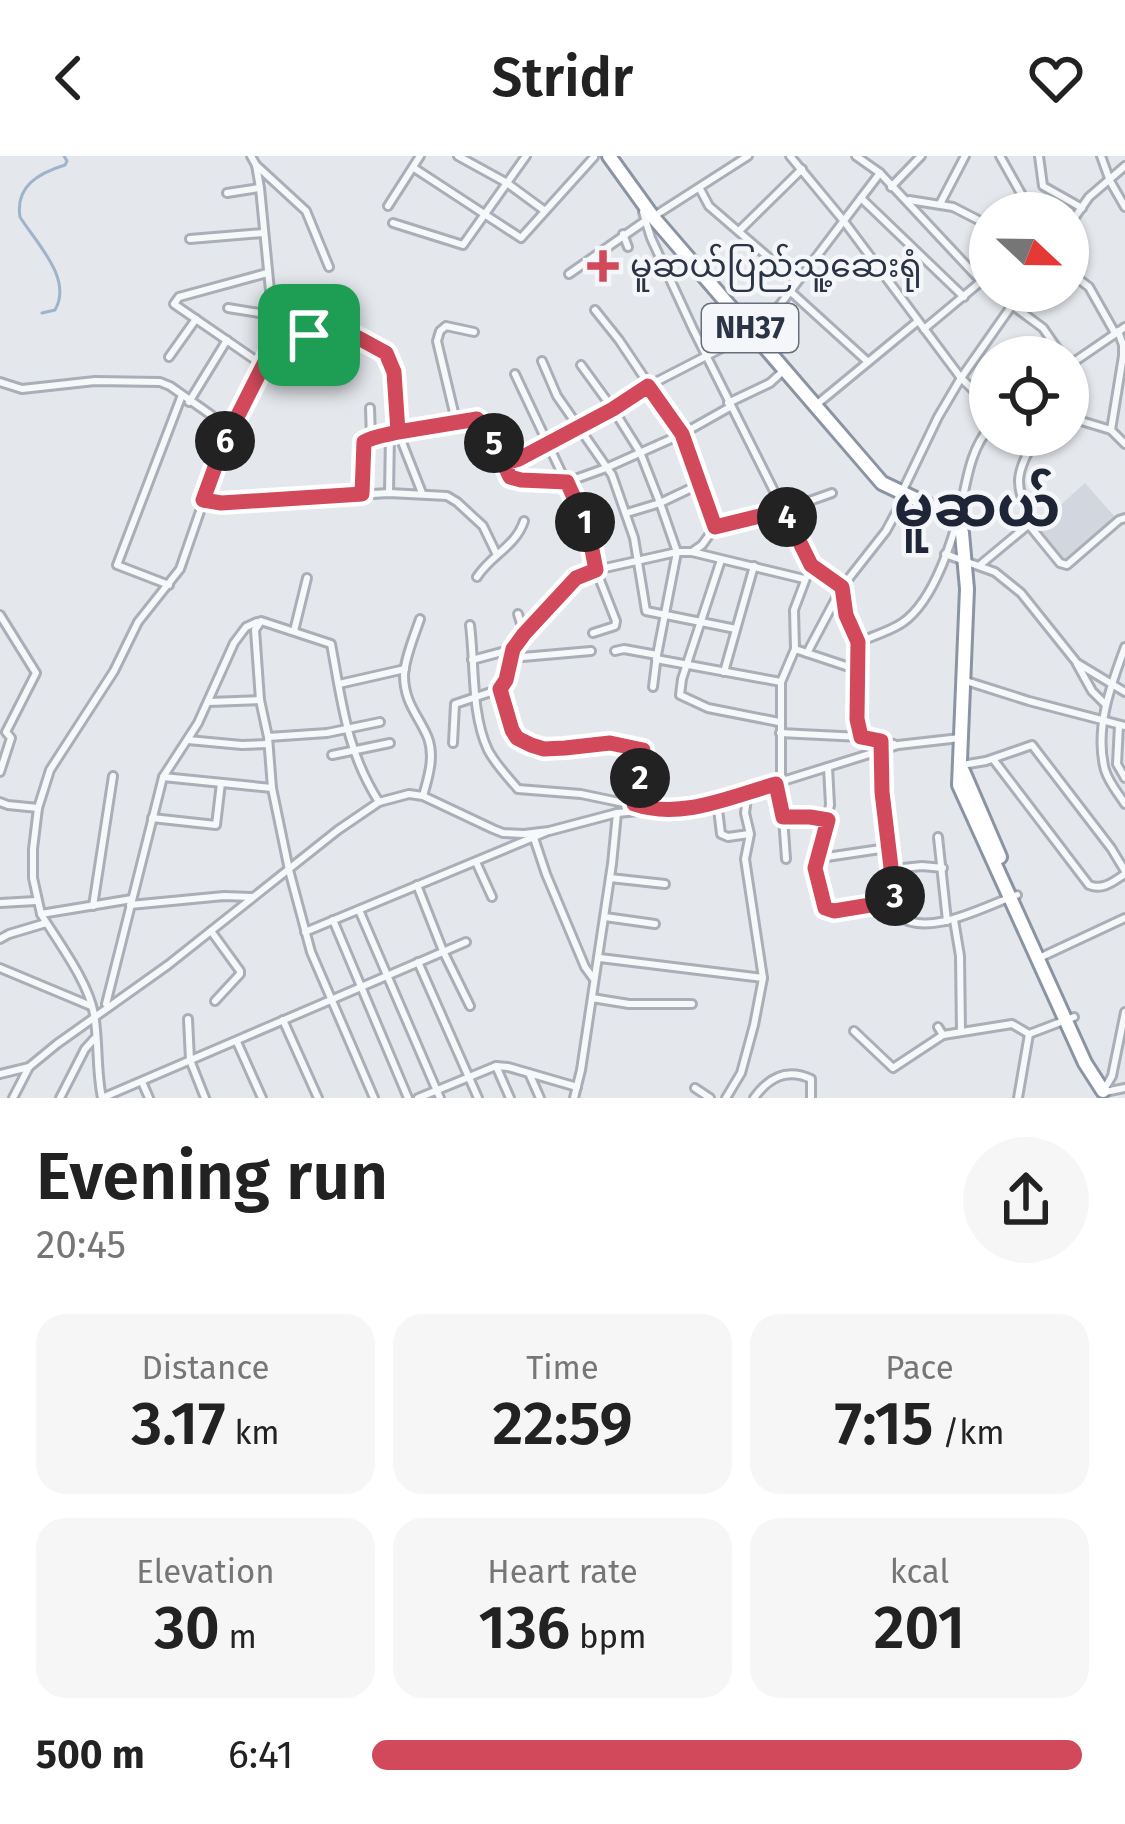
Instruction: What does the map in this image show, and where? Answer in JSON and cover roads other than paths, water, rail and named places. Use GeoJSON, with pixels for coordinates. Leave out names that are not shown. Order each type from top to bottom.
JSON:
{"type":"FeatureCollection","features":[{"type":"Feature","properties":{"kind":"highway","name":"NH37"},"geometry":{"type":"LineString","coordinates":[[609,156],[902,492],[958,519]]}},
{"type":"Feature","properties":{"kind":"highway","name":"NH37"},"geometry":{"type":"LineString","coordinates":[[619,156],[627,174]]}},
{"type":"Feature","properties":{"kind":"highway","name":"NH37"},"geometry":{"type":"LineString","coordinates":[[642,195],[653,217],[756,329],[785,370],[819,402]]}},
{"type":"Feature","properties":{"kind":"highway"},"geometry":{"type":"LineString","coordinates":[[958,519],[967,589],[960,765],[1013,896],[1104,1094]]}},
{"type":"Feature","properties":{"kind":"street"},"geometry":{"type":"LineString","coordinates":[[251,156],[307,211],[329,267]]}},
{"type":"Feature","properties":{"kind":"street"},"geometry":{"type":"LineString","coordinates":[[388,206],[420,156]]}},
{"type":"Feature","properties":{"kind":"street"},"geometry":{"type":"LineString","coordinates":[[458,156],[545,211]]}},
{"type":"Feature","properties":{"kind":"street"},"geometry":{"type":"LineString","coordinates":[[393,223],[463,245],[526,156]]}},
{"type":"Feature","properties":{"kind":"street"},"geometry":{"type":"LineString","coordinates":[[659,213],[748,156]]}},
{"type":"Feature","properties":{"kind":"street"},"geometry":{"type":"LineString","coordinates":[[790,156],[969,386]]}},
{"type":"Feature","properties":{"kind":"street"},"geometry":{"type":"LineString","coordinates":[[856,156],[880,173],[969,268]]}},
{"type":"Feature","properties":{"kind":"street"},"geometry":{"type":"LineString","coordinates":[[891,187],[921,156]]}},
{"type":"Feature","properties":{"kind":"street"},"geometry":{"type":"LineString","coordinates":[[940,203],[965,156]]}},
{"type":"Feature","properties":{"kind":"street"},"geometry":{"type":"LineString","coordinates":[[1000,156],[1020,192]]}},
{"type":"Feature","properties":{"kind":"street"},"geometry":{"type":"LineString","coordinates":[[1039,156],[1043,186],[1054,192]]}},
{"type":"Feature","properties":{"kind":"street"},"geometry":{"type":"LineString","coordinates":[[1101,156],[1125,207]]}},
{"type":"Feature","properties":{"kind":"street"},"geometry":{"type":"LineString","coordinates":[[414,168],[521,238],[592,157],[627,174]]}},
{"type":"Feature","properties":{"kind":"street"},"geometry":{"type":"LineString","coordinates":[[256,165],[275,342],[231,429],[188,550],[169,585],[138,622],[114,670],[50,770],[38,808],[33,849],[36,901],[93,1011],[102,1098],[466,942]]}},
{"type":"Feature","properties":{"kind":"street"},"geometry":{"type":"LineString","coordinates":[[1089,197],[1125,166]]}},
{"type":"Feature","properties":{"kind":"street"},"geometry":{"type":"LineString","coordinates":[[739,231],[802,169]]}},
{"type":"Feature","properties":{"kind":"street"},"geometry":{"type":"LineString","coordinates":[[505,463],[756,329],[776,310],[880,173]]}},
{"type":"Feature","properties":{"kind":"street"},"geometry":{"type":"LineString","coordinates":[[227,194],[260,188]]}},
{"type":"Feature","properties":{"kind":"street"},"geometry":{"type":"LineString","coordinates":[[700,189],[709,206],[796,280]]}},
{"type":"Feature","properties":{"kind":"street"},"geometry":{"type":"LineString","coordinates":[[642,195],[645,220],[729,405],[811,565],[842,587],[846,615],[858,642],[861,737]]}},
{"type":"Feature","properties":{"kind":"street"},"geometry":{"type":"LineString","coordinates":[[861,197],[964,297]]}},
{"type":"Feature","properties":{"kind":"street"},"geometry":{"type":"LineString","coordinates":[[905,200],[940,203],[969,216]]}},
{"type":"Feature","properties":{"kind":"street"},"geometry":{"type":"LineString","coordinates":[[569,274],[645,220]]}},
{"type":"Feature","properties":{"kind":"street"},"geometry":{"type":"LineString","coordinates":[[190,239],[263,233]]}},
{"type":"Feature","properties":{"kind":"street"},"geometry":{"type":"LineString","coordinates":[[623,234],[628,247]]}},
{"type":"Feature","properties":{"kind":"street"},"geometry":{"type":"LineString","coordinates":[[264,366],[175,306],[175,301],[267,273]]}},
{"type":"Feature","properties":{"kind":"street"},"geometry":{"type":"LineString","coordinates":[[1089,287],[1119,330],[1124,346],[1111,430]]}},
{"type":"Feature","properties":{"kind":"street"},"geometry":{"type":"LineString","coordinates":[[789,290],[868,362]]}},
{"type":"Feature","properties":{"kind":"street"},"geometry":{"type":"LineString","coordinates":[[819,402],[969,292]]}},
{"type":"Feature","properties":{"kind":"street"},"geometry":{"type":"LineString","coordinates":[[227,308],[272,315]]}},
{"type":"Feature","properties":{"kind":"street"},"geometry":{"type":"LineString","coordinates":[[595,310],[682,434],[715,527]]}},
{"type":"Feature","properties":{"kind":"street"},"geometry":{"type":"LineString","coordinates":[[807,652],[842,587],[886,532],[938,417],[1007,312]]}},
{"type":"Feature","properties":{"kind":"street"},"geometry":{"type":"LineString","coordinates":[[1021,312],[1048,336]]}},
{"type":"Feature","properties":{"kind":"street"},"geometry":{"type":"LineString","coordinates":[[169,358],[196,319]]}},
{"type":"Feature","properties":{"kind":"street"},"geometry":{"type":"LineString","coordinates":[[275,342],[302,339],[325,322],[378,346],[391,361],[394,433],[389,493]]}},
{"type":"Feature","properties":{"kind":"street"},"geometry":{"type":"LineString","coordinates":[[456,421],[437,340],[446,326],[474,332]]}},
{"type":"Feature","properties":{"kind":"street"},"geometry":{"type":"LineString","coordinates":[[1089,349],[1119,330]]}},
{"type":"Feature","properties":{"kind":"street"},"geometry":{"type":"LineString","coordinates":[[169,585],[118,565],[186,399],[227,340]]}},
{"type":"Feature","properties":{"kind":"street"},"geometry":{"type":"LineString","coordinates":[[542,361],[556,396],[606,468],[626,513],[646,611],[736,628]]}},
{"type":"Feature","properties":{"kind":"street"},"geometry":{"type":"LineString","coordinates":[[581,365],[640,452],[676,553],[653,688]]}},
{"type":"Feature","properties":{"kind":"street"},"geometry":{"type":"LineString","coordinates":[[362,494],[362,447],[371,438],[477,419],[507,474],[567,482],[682,434],[785,370]]}},
{"type":"Feature","properties":{"kind":"street"},"geometry":{"type":"LineString","coordinates":[[515,374],[588,529],[596,570],[616,623],[593,633]]}},
{"type":"Feature","properties":{"kind":"street"},"geometry":{"type":"LineString","coordinates":[[0,382],[22,389],[95,381],[170,386],[231,429]]}},
{"type":"Feature","properties":{"kind":"street"},"geometry":{"type":"LineString","coordinates":[[370,408],[371,438]]}},
{"type":"Feature","properties":{"kind":"street"},"geometry":{"type":"LineString","coordinates":[[1089,423],[1111,430],[1125,444]]}},
{"type":"Feature","properties":{"kind":"street"},"geometry":{"type":"LineString","coordinates":[[394,433],[422,494]]}},
{"type":"Feature","properties":{"kind":"street"},"geometry":{"type":"LineString","coordinates":[[858,642],[902,624],[920,608],[958,519],[973,456]]}},
{"type":"Feature","properties":{"kind":"street"},"geometry":{"type":"LineString","coordinates":[[980,565],[1033,519],[1019,497],[1017,482],[1025,456]]}},
{"type":"Feature","properties":{"kind":"street"},"geometry":{"type":"LineString","coordinates":[[626,513],[700,484]]}},
{"type":"Feature","properties":{"kind":"street"},"geometry":{"type":"LineString","coordinates":[[203,500],[221,503],[389,493],[447,496],[483,526],[497,554]]}},
{"type":"Feature","properties":{"kind":"street"},"geometry":{"type":"LineString","coordinates":[[692,552],[715,527],[832,493]]}},
{"type":"Feature","properties":{"kind":"street"},"geometry":{"type":"LineString","coordinates":[[1029,525],[1060,563],[1067,565],[1125,518]]}},
{"type":"Feature","properties":{"kind":"street"},"geometry":{"type":"LineString","coordinates":[[477,577],[513,542],[524,521]]}},
{"type":"Feature","properties":{"kind":"street"},"geometry":{"type":"LineString","coordinates":[[453,743],[455,704],[500,689],[524,634],[576,578],[692,552],[804,579]]}},
{"type":"Feature","properties":{"kind":"street"},"geometry":{"type":"LineString","coordinates":[[944,554],[995,572],[1021,593],[1106,705]]}},
{"type":"Feature","properties":{"kind":"street"},"geometry":{"type":"LineString","coordinates":[[721,560],[680,690],[683,698],[723,711],[779,722]]}},
{"type":"Feature","properties":{"kind":"street"},"geometry":{"type":"LineString","coordinates":[[785,859],[778,783],[781,682],[795,649],[794,610],[811,565]]}},
{"type":"Feature","properties":{"kind":"street"},"geometry":{"type":"LineString","coordinates":[[724,672],[754,566]]}},
{"type":"Feature","properties":{"kind":"street"},"geometry":{"type":"LineString","coordinates":[[295,631],[307,578]]}},
{"type":"Feature","properties":{"kind":"street"},"geometry":{"type":"LineString","coordinates":[[518,614],[524,634]]}},
{"type":"Feature","properties":{"kind":"street"},"geometry":{"type":"LineString","coordinates":[[0,615],[36,673],[3,731],[10,746],[0,772]]}},
{"type":"Feature","properties":{"kind":"street"},"geometry":{"type":"LineString","coordinates":[[420,619],[405,670],[412,711],[428,738],[430,772],[423,796]]}},
{"type":"Feature","properties":{"kind":"street"},"geometry":{"type":"LineString","coordinates":[[261,622],[255,630],[260,700],[289,870],[310,952],[374,1098]]}},
{"type":"Feature","properties":{"kind":"street"},"geometry":{"type":"LineString","coordinates":[[105,1007],[163,777],[188,740],[246,627],[261,622],[331,644],[352,752],[379,802]]}},
{"type":"Feature","properties":{"kind":"street"},"geometry":{"type":"LineString","coordinates":[[470,625],[487,747],[518,789],[581,794],[656,811]]}},
{"type":"Feature","properties":{"kind":"street"},"geometry":{"type":"LineString","coordinates":[[1125,646],[1102,722],[1104,767],[1125,804]]}},
{"type":"Feature","properties":{"kind":"street"},"geometry":{"type":"LineString","coordinates":[[615,651],[624,649],[781,682]]}},
{"type":"Feature","properties":{"kind":"street"},"geometry":{"type":"LineString","coordinates":[[795,649],[858,670]]}},
{"type":"Feature","properties":{"kind":"street"},"geometry":{"type":"LineString","coordinates":[[472,660],[512,653],[591,651]]}},
{"type":"Feature","properties":{"kind":"street"},"geometry":{"type":"LineString","coordinates":[[1077,663],[1125,692]]}},
{"type":"Feature","properties":{"kind":"street"},"geometry":{"type":"LineString","coordinates":[[339,684],[405,670]]}},
{"type":"Feature","properties":{"kind":"street"},"geometry":{"type":"LineString","coordinates":[[963,680],[1122,725],[1118,764],[1125,778]]}},
{"type":"Feature","properties":{"kind":"street"},"geometry":{"type":"LineString","coordinates":[[500,689],[512,730],[531,745],[544,749],[610,743],[645,751],[634,804]]}},
{"type":"Feature","properties":{"kind":"street"},"geometry":{"type":"LineString","coordinates":[[207,702],[260,700]]}},
{"type":"Feature","properties":{"kind":"street"},"geometry":{"type":"LineString","coordinates":[[188,740],[242,745],[380,722]]}},
{"type":"Feature","properties":{"kind":"street"},"geometry":{"type":"LineString","coordinates":[[780,733],[861,737],[881,746]]}},
{"type":"Feature","properties":{"kind":"street"},"geometry":{"type":"LineString","coordinates":[[305,932],[549,831],[616,813],[717,802],[881,746],[960,738]]}},
{"type":"Feature","properties":{"kind":"street"},"geometry":{"type":"LineString","coordinates":[[332,755],[390,743]]}},
{"type":"Feature","properties":{"kind":"street"},"geometry":{"type":"LineString","coordinates":[[960,765],[1032,745],[1125,873],[1104,886],[1089,885],[993,759]]}},
{"type":"Feature","properties":{"kind":"street"},"geometry":{"type":"LineString","coordinates":[[881,746],[887,848],[898,916],[902,920],[951,920],[1013,896]]}},
{"type":"Feature","properties":{"kind":"street"},"geometry":{"type":"LineString","coordinates":[[829,767],[828,820],[815,868],[825,908],[895,901]]}},
{"type":"Feature","properties":{"kind":"street"},"geometry":{"type":"LineString","coordinates":[[93,906],[113,776]]}},
{"type":"Feature","properties":{"kind":"street"},"geometry":{"type":"LineString","coordinates":[[163,777],[272,788]]}},
{"type":"Feature","properties":{"kind":"street"},"geometry":{"type":"LineString","coordinates":[[152,818],[216,825],[221,782]]}},
{"type":"Feature","properties":{"kind":"street"},"geometry":{"type":"LineString","coordinates":[[726,1098],[741,1073],[763,978],[745,859],[750,834],[748,791]]}},
{"type":"Feature","properties":{"kind":"street"},"geometry":{"type":"LineString","coordinates":[[13,1098],[29,1066],[93,1011],[168,965],[379,802],[410,794],[423,796],[503,833],[549,831]]}},
{"type":"Feature","properties":{"kind":"street"},"geometry":{"type":"LineString","coordinates":[[0,802],[38,808]]}},
{"type":"Feature","properties":{"kind":"street"},"geometry":{"type":"LineString","coordinates":[[717,802],[724,837],[750,834]]}},
{"type":"Feature","properties":{"kind":"street"},"geometry":{"type":"LineString","coordinates":[[574,1098],[616,813]]}},
{"type":"Feature","properties":{"kind":"street"},"geometry":{"type":"LineString","coordinates":[[783,817],[828,820]]}},
{"type":"Feature","properties":{"kind":"street"},"geometry":{"type":"LineString","coordinates":[[938,837],[960,956],[961,1032]]}},
{"type":"Feature","properties":{"kind":"street"},"geometry":{"type":"LineString","coordinates":[[534,838],[585,968],[594,980]]}},
{"type":"Feature","properties":{"kind":"street"},"geometry":{"type":"LineString","coordinates":[[818,858],[887,848]]}},
{"type":"Feature","properties":{"kind":"street"},"geometry":{"type":"LineString","coordinates":[[475,861],[492,897]]}},
{"type":"Feature","properties":{"kind":"street"},"geometry":{"type":"LineString","coordinates":[[892,869],[943,868]]}},
{"type":"Feature","properties":{"kind":"street"},"geometry":{"type":"LineString","coordinates":[[610,878],[664,884]]}},
{"type":"Feature","properties":{"kind":"street"},"geometry":{"type":"LineString","coordinates":[[416,885],[470,1006]]}},
{"type":"Feature","properties":{"kind":"street"},"geometry":{"type":"LineString","coordinates":[[41,914],[131,902],[252,897]]}},
{"type":"Feature","properties":{"kind":"street"},"geometry":{"type":"LineString","coordinates":[[0,903],[36,901]]}},
{"type":"Feature","properties":{"kind":"street"},"geometry":{"type":"LineString","coordinates":[[359,910],[438,1094]]}},
{"type":"Feature","properties":{"kind":"street"},"geometry":{"type":"LineString","coordinates":[[604,917],[655,924]]}},
{"type":"Feature","properties":{"kind":"street"},"geometry":{"type":"LineString","coordinates":[[1041,957],[1125,918]]}},
{"type":"Feature","properties":{"kind":"street"},"geometry":{"type":"LineString","coordinates":[[333,920],[408,1098]]}},
{"type":"Feature","properties":{"kind":"street"},"geometry":{"type":"LineString","coordinates":[[0,939],[46,923]]}},
{"type":"Feature","properties":{"kind":"street"},"geometry":{"type":"LineString","coordinates":[[211,931],[240,970],[215,1001]]}},
{"type":"Feature","properties":{"kind":"street"},"geometry":{"type":"LineString","coordinates":[[598,958],[763,978]]}},
{"type":"Feature","properties":{"kind":"street"},"geometry":{"type":"LineString","coordinates":[[418,962],[478,1098]]}},
{"type":"Feature","properties":{"kind":"street"},"geometry":{"type":"LineString","coordinates":[[0,968],[93,1011]]}},
{"type":"Feature","properties":{"kind":"street"},"geometry":{"type":"LineString","coordinates":[[592,998],[629,1004],[692,1004]]}},
{"type":"Feature","properties":{"kind":"street"},"geometry":{"type":"LineString","coordinates":[[1104,1094],[1125,1012]]}},
{"type":"Feature","properties":{"kind":"street"},"geometry":{"type":"LineString","coordinates":[[1029,1034],[1070,1018]]}},
{"type":"Feature","properties":{"kind":"street"},"geometry":{"type":"LineString","coordinates":[[188,1019],[190,1060],[205,1098]]}},
{"type":"Feature","properties":{"kind":"street"},"geometry":{"type":"LineString","coordinates":[[283,1020],[318,1098]]}},
{"type":"Feature","properties":{"kind":"street"},"geometry":{"type":"LineString","coordinates":[[854,1031],[893,1068],[940,1031],[1012,1024],[1029,1034]]}},
{"type":"Feature","properties":{"kind":"street"},"geometry":{"type":"LineString","coordinates":[[1018,1098],[1029,1034]]}},
{"type":"Feature","properties":{"kind":"street"},"geometry":{"type":"LineString","coordinates":[[60,1098],[95,1038]]}},
{"type":"Feature","properties":{"kind":"street"},"geometry":{"type":"LineString","coordinates":[[237,1042],[262,1098]]}},
{"type":"Feature","properties":{"kind":"street"},"geometry":{"type":"LineString","coordinates":[[0,1074],[29,1066]]}},
{"type":"Feature","properties":{"kind":"street"},"geometry":{"type":"LineString","coordinates":[[496,1066],[510,1098]]}},
{"type":"Feature","properties":{"kind":"street"},"geometry":{"type":"LineString","coordinates":[[418,1098],[438,1094],[496,1066],[577,1087]]}},
{"type":"Feature","properties":{"kind":"street"},"geometry":{"type":"LineString","coordinates":[[529,1073],[540,1098]]}},
{"type":"Feature","properties":{"kind":"street"},"geometry":{"type":"LineString","coordinates":[[754,1098],[773,1078],[805,1075],[812,1078],[812,1098]]}},
{"type":"Feature","properties":{"kind":"street"},"geometry":{"type":"LineString","coordinates":[[142,1082],[149,1098]]}},
{"type":"Feature","properties":{"kind":"street"},"geometry":{"type":"LineString","coordinates":[[694,1088],[710,1098]]}},
{"type":"Feature","properties":{"kind":"street"},"geometry":{"type":"LineString","coordinates":[[1104,1094],[1125,1088]]}},
{"type":"Feature","properties":{"kind":"waterway"},"geometry":{"type":"LineString","coordinates":[[42,313],[55,310],[60,286],[51,262],[20,217],[19,206],[31,182],[65,165],[64,156]]}},
{"type":"Feature","properties":{"kind":"place","name":"မူဆယ်ပြည်သူ့ဆေးရုံ"},"geometry":{"type":"Point","coordinates":[603,266]}},
{"type":"Feature","properties":{"kind":"district","name":"မူဆယ်"},"geometry":{"type":"Point","coordinates":[977,507]}}]}
